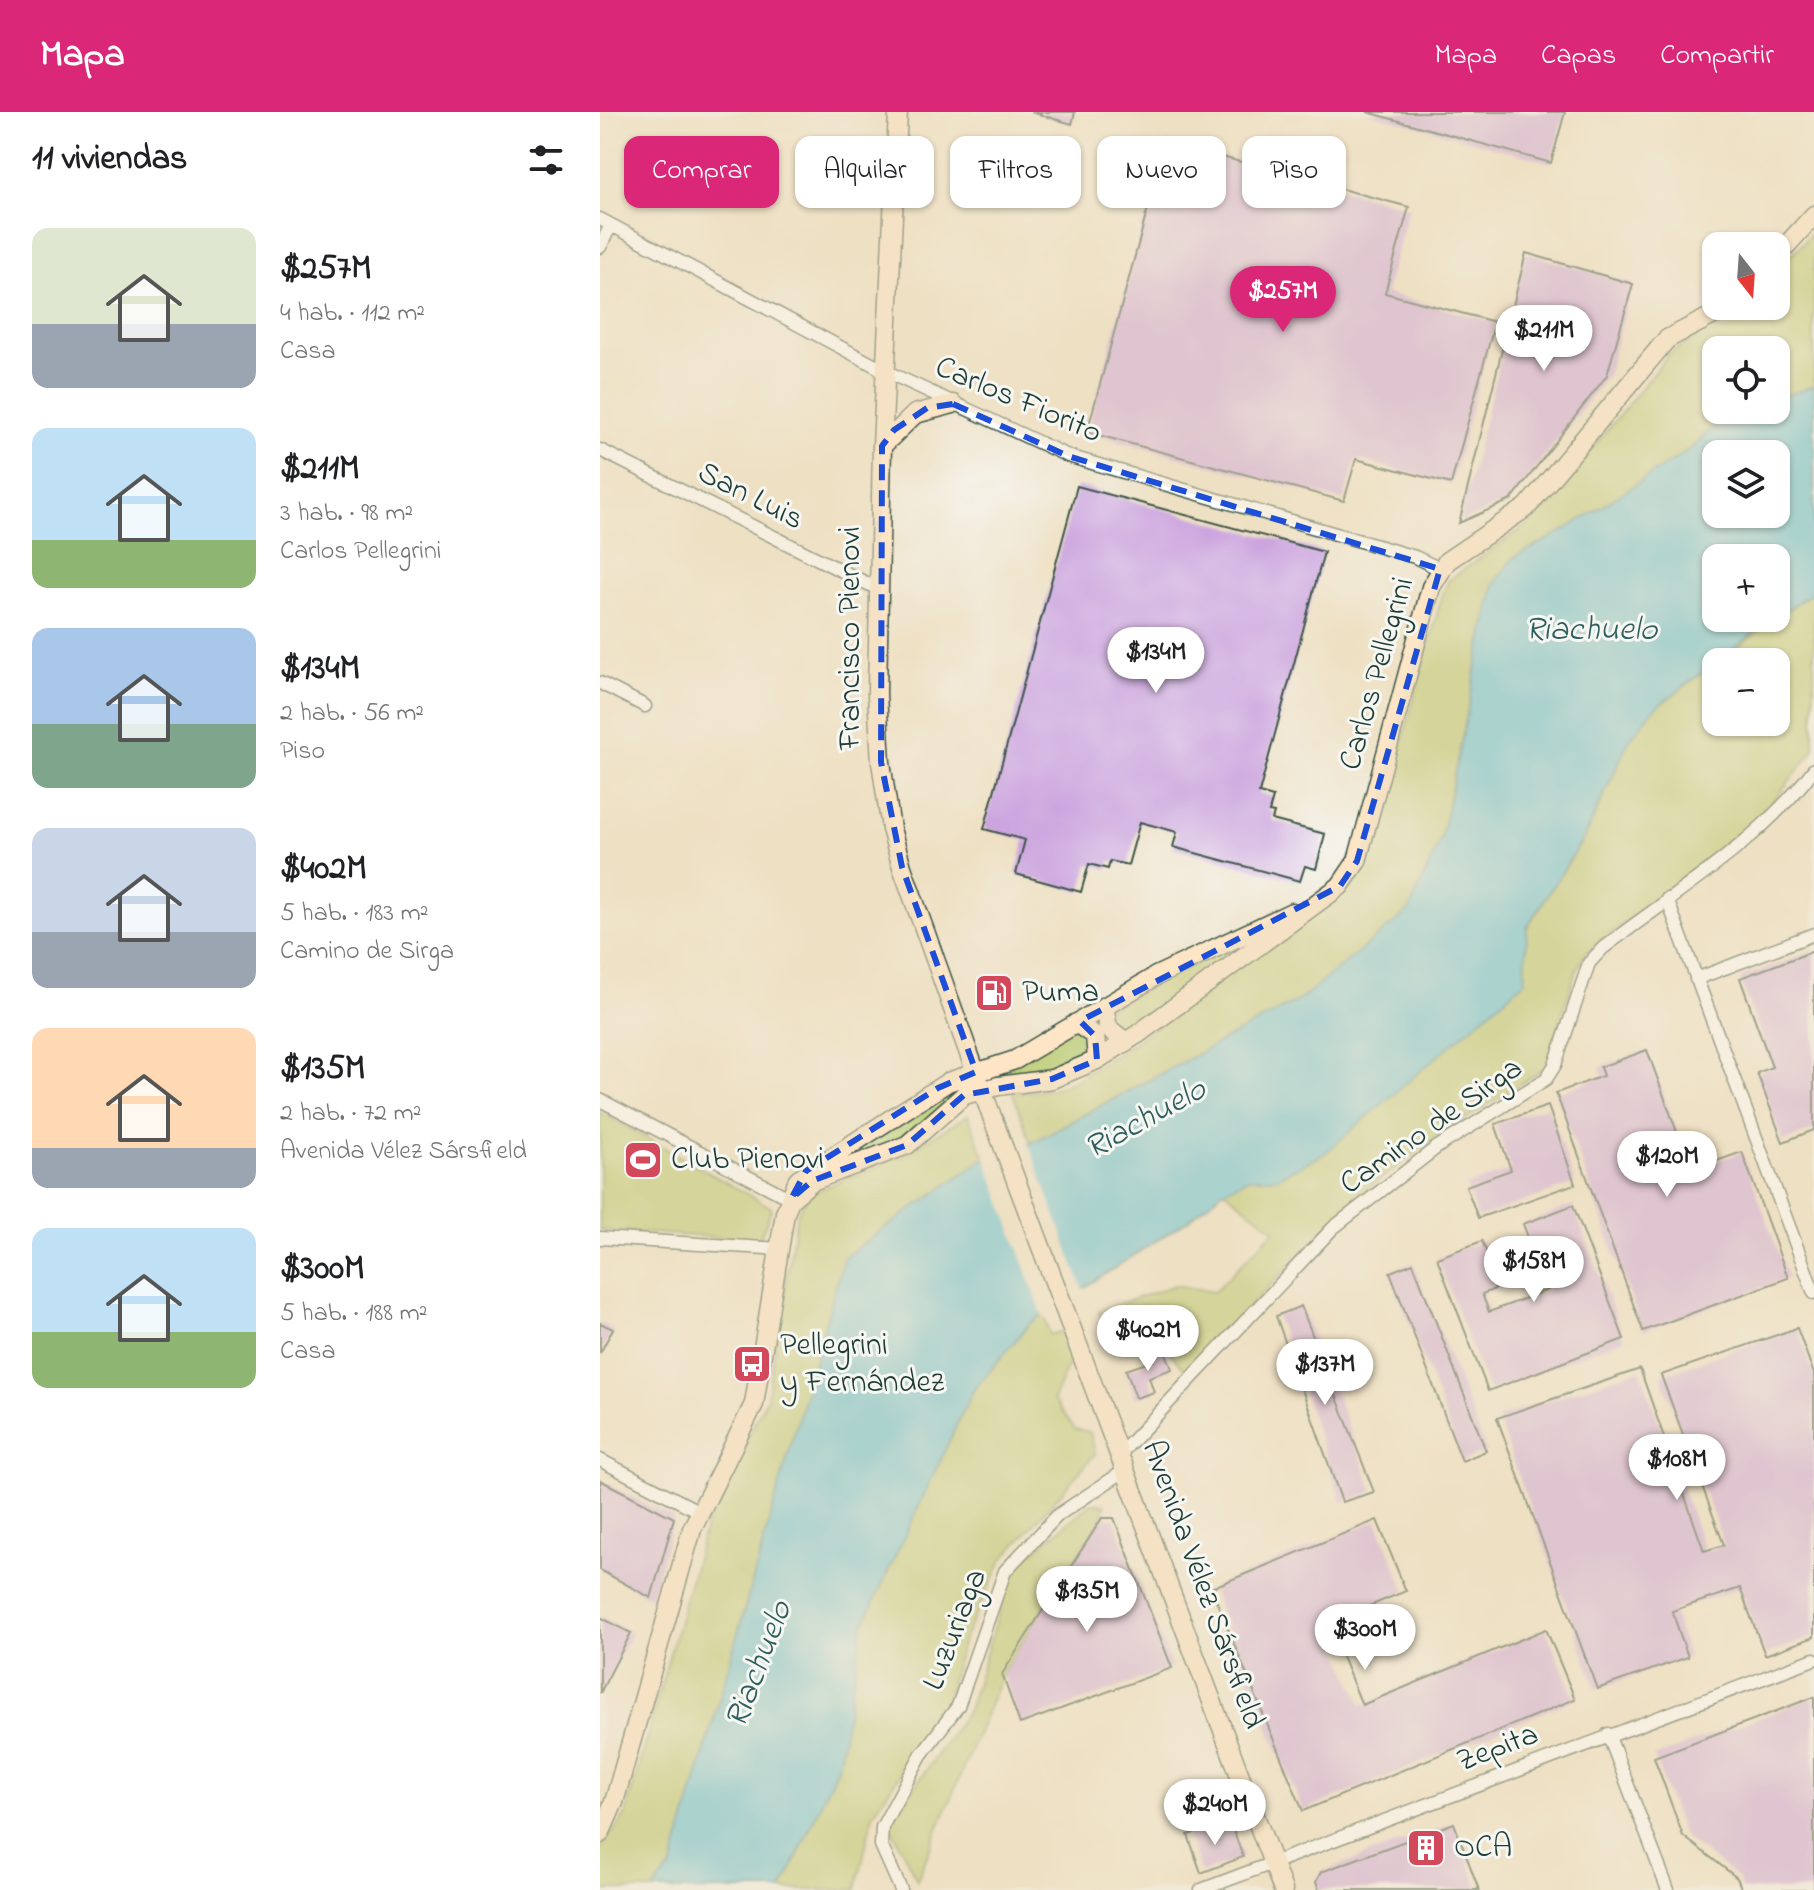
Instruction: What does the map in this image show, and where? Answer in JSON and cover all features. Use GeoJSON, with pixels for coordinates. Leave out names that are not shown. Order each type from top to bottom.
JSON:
{"type":"FeatureCollection","features":[{"type":"Feature","properties":{"kind":"street","name":"Francisco Pienovi"},"geometry":{"type":"LineString","coordinates":[[898,112],[882,446],[878,725],[891,829],[906,881],[1003,1144]]}},
{"type":"Feature","properties":{"kind":"street"},"geometry":{"type":"LineString","coordinates":[[1790,242],[1814,215]]}},
{"type":"Feature","properties":{"kind":"street","name":"Carlos Fiorito"},"geometry":{"type":"LineString","coordinates":[[606,222],[885,371],[1068,456],[1415,557],[1440,569]]}},
{"type":"Feature","properties":{"kind":"street"},"geometry":{"type":"LineString","coordinates":[[600,247],[606,222]]}},
{"type":"Feature","properties":{"kind":"street","name":"Carlos Pellegrini"},"geometry":{"type":"LineString","coordinates":[[600,1834],[614,1802],[698,1511],[754,1404],[785,1213],[798,1179],[948,1082],[1052,1079],[1097,1060],[1331,894],[1347,878],[1357,861],[1431,587],[1440,569],[1527,507],[1667,339],[1704,320]]}},
{"type":"Feature","properties":{"kind":"street"},"geometry":{"type":"LineString","coordinates":[[882,446],[915,414],[953,404]]}},
{"type":"Feature","properties":{"kind":"street","name":"San Luis"},"geometry":{"type":"LineString","coordinates":[[600,450],[878,589]]}},
{"type":"Feature","properties":{"kind":"street"},"geometry":{"type":"LineString","coordinates":[[600,683],[645,706]]}},
{"type":"Feature","properties":{"kind":"street","name":"Camino de Sirga"},"geometry":{"type":"LineString","coordinates":[[1124,1461],[1333,1228],[1436,1148],[1546,1079],[1555,1065],[1589,963],[1781,809],[1814,769]]}},
{"type":"Feature","properties":{"kind":"street","name":"Carlos Pellegrini"},"geometry":{"type":"LineString","coordinates":[[791,1199],[812,1181],[901,1149],[979,1081],[1104,1006],[1165,972],[1331,894]]}},
{"type":"Feature","properties":{"kind":"street"},"geometry":{"type":"LineString","coordinates":[[1667,899],[1814,1293]]}},
{"type":"Feature","properties":{"kind":"street"},"geometry":{"type":"LineString","coordinates":[[1696,979],[1814,934]]}},
{"type":"Feature","properties":{"kind":"street"},"geometry":{"type":"LineString","coordinates":[[1104,1006],[1108,1028],[1126,1042]]}},
{"type":"Feature","properties":{"kind":"street"},"geometry":{"type":"LineString","coordinates":[[1076,1023],[1095,1036],[1097,1060]]}},
{"type":"Feature","properties":{"kind":"street"},"geometry":{"type":"LineString","coordinates":[[600,1100],[791,1199]]}},
{"type":"Feature","properties":{"kind":"street"},"geometry":{"type":"LineString","coordinates":[[887,1121],[883,1136],[886,1143],[901,1149]]}},
{"type":"Feature","properties":{"kind":"street","name":"Avenida Vélez Sársfield"},"geometry":{"type":"LineString","coordinates":[[1003,1144],[1283,1890]]}},
{"type":"Feature","properties":{"kind":"street"},"geometry":{"type":"LineString","coordinates":[[600,1238],[780,1249]]}},
{"type":"Feature","properties":{"kind":"street"},"geometry":{"type":"LineString","coordinates":[[600,1460],[698,1511]]}},
{"type":"Feature","properties":{"kind":"street","name":"Luzuriaga"},"geometry":{"type":"LineString","coordinates":[[901,1890],[881,1845],[882,1827],[921,1755],[958,1706],[1005,1571],[1058,1515],[1124,1461]]}},
{"type":"Feature","properties":{"kind":"street","name":"Zepita"},"geometry":{"type":"LineString","coordinates":[[1201,1890],[1608,1734],[1814,1659]]}},
{"type":"Feature","properties":{"kind":"street"},"geometry":{"type":"LineString","coordinates":[[1608,1734],[1668,1890]]}},
{"type":"Feature","properties":{"kind":"highlighted area"},"geometry":{"type":"Polygon","coordinates":[[[953,404],[1068,456],[1440,569],[1357,861],[1340,886],[1080,1021],[1095,1036],[1097,1060],[1052,1079],[964,1095],[907,1145],[812,1181],[791,1199],[806,1171],[938,1088],[976,1072],[902,867],[881,762],[882,446],[894,430],[927,408],[953,404]]]}},
{"type":"Feature","properties":{"kind":"green space"},"geometry":{"type":"Polygon","coordinates":[[[1814,230],[1814,386],[1790,394],[1790,336],[1702,336],[1702,424],[1717,424],[1692,448],[1564,531],[1513,558],[1494,584],[1441,839],[1409,911],[1301,999],[1031,1143],[1013,1093],[1052,1089],[1073,1081],[1133,1043],[1357,882],[1371,857],[1443,592],[1449,580],[1534,520],[1668,355],[1722,320],[1790,320],[1790,257],[1814,230]]]}},
{"type":"Feature","properties":{"kind":"green space"},"geometry":{"type":"Polygon","coordinates":[[[1814,591],[1814,750],[1762,815],[1585,954],[1576,971],[1545,1068],[1433,1140],[1359,1195],[1186,1371],[1164,1346],[1119,1352],[1098,1311],[1175,1285],[1214,1292],[1275,1230],[1224,1190],[1248,1178],[1276,1178],[1525,981],[1527,928],[1588,831],[1628,742],[1654,709],[1702,673],[1702,736],[1790,736],[1790,648],[1736,648],[1758,632],[1790,632],[1790,609],[1814,591]]]}},
{"type":"Feature","properties":{"kind":"green space"},"geometry":{"type":"Polygon","coordinates":[[[1331,894],[1097,1060],[982,1090],[933,1124],[793,1188],[887,1121],[1331,894]]]}},
{"type":"Feature","properties":{"kind":"green space","name":"Club Pienovi"},"geometry":{"type":"Polygon","coordinates":[[[600,1112],[772,1208],[759,1240],[600,1230],[600,1112]]]}},
{"type":"Feature","properties":{"kind":"green space"},"geometry":{"type":"Polygon","coordinates":[[[968,1115],[985,1159],[844,1258],[672,1867],[653,1890],[600,1890],[600,1850],[625,1816],[708,1516],[767,1398],[797,1214],[809,1194],[903,1155],[968,1115]]]}},
{"type":"Feature","properties":{"kind":"green space"},"geometry":{"type":"Polygon","coordinates":[[[1043,1315],[1050,1335],[1062,1331],[1071,1358],[1053,1400],[1075,1429],[1090,1432],[1095,1454],[1003,1559],[963,1640],[942,1712],[873,1814],[856,1890],[782,1890],[838,1765],[863,1625],[972,1392],[1029,1324],[1043,1315]]]}},
{"type":"Feature","properties":{"kind":"green space"},"geometry":{"type":"Polygon","coordinates":[[[1091,1503],[1105,1505],[1102,1518],[1002,1674],[917,1880],[889,1823],[968,1710],[1010,1578],[1019,1564],[1091,1503]]]}},
{"type":"Feature","properties":{"kind":"water","name":"Riachuelo"},"geometry":{"type":"Polygon","coordinates":[[[1814,386],[1814,591],[1790,607],[1790,544],[1702,544],[1702,632],[1755,632],[1734,648],[1702,648],[1702,672],[1654,709],[1628,742],[1584,837],[1527,927],[1525,981],[1324,1154],[1276,1178],[1248,1178],[1224,1190],[1191,1218],[1029,1324],[972,1392],[863,1625],[838,1765],[782,1890],[653,1890],[672,1867],[844,1257],[982,1160],[1031,1143],[1301,999],[1409,911],[1441,839],[1494,584],[1513,558],[1564,531],[1692,448],[1716,424],[1790,424],[1790,394],[1814,386]]]}},
{"type":"Feature","properties":{"kind":"pier"},"geometry":{"type":"Polygon","coordinates":[[[1027,1140],[1084,1292],[1044,1319],[985,1155],[1027,1140]]]}},
{"type":"Feature","properties":{"kind":"building"},"geometry":{"type":"Polygon","coordinates":[[[1031,112],[1075,112],[1072,124],[1031,112]]]}},
{"type":"Feature","properties":{"kind":"building"},"geometry":{"type":"Polygon","coordinates":[[[1367,112],[1565,112],[1551,163],[1367,112]]]}},
{"type":"Feature","properties":{"kind":"building"},"geometry":{"type":"Polygon","coordinates":[[[1226,158],[1242,162],[1242,208],[1346,208],[1346,190],[1409,207],[1385,293],[1495,322],[1451,484],[1356,459],[1344,501],[1087,432],[1148,208],[1226,208],[1226,158]]]}},
{"type":"Feature","properties":{"kind":"building"},"geometry":{"type":"Polygon","coordinates":[[[1526,253],[1633,284],[1607,375],[1511,500],[1459,523],[1526,253]]]}},
{"type":"Feature","properties":{"kind":"building"},"geometry":{"type":"Polygon","coordinates":[[[1077,486],[1324,552],[1259,793],[1273,797],[1269,812],[1274,813],[1272,820],[1325,834],[1316,869],[1305,866],[1300,881],[1173,847],[1177,832],[1140,822],[1128,865],[1110,861],[1108,869],[1089,864],[1081,892],[1016,874],[1025,840],[984,829],[1077,486]]]}},
{"type":"Feature","properties":{"kind":"building"},"geometry":{"type":"Polygon","coordinates":[[[1814,951],[1814,1130],[1783,1142],[1757,1073],[1772,1067],[1740,978],[1814,951]]]}},
{"type":"Feature","properties":{"kind":"building"},"geometry":{"type":"Polygon","coordinates":[[[1647,1050],[1691,1170],[1742,1152],[1788,1278],[1643,1331],[1556,1093],[1603,1076],[1600,1067],[1647,1050]]]}},
{"type":"Feature","properties":{"kind":"building"},"geometry":{"type":"Polygon","coordinates":[[[1548,1106],[1575,1184],[1478,1218],[1466,1186],[1511,1170],[1495,1124],[1548,1106]]]}},
{"type":"Feature","properties":{"kind":"building"},"geometry":{"type":"Polygon","coordinates":[[[1573,1205],[1624,1339],[1488,1391],[1437,1258],[1482,1241],[1500,1287],[1482,1294],[1489,1312],[1548,1290],[1523,1224],[1573,1205]]]}},
{"type":"Feature","properties":{"kind":"building"},"geometry":{"type":"Polygon","coordinates":[[[1413,1263],[1486,1451],[1462,1461],[1390,1272],[1413,1263]]]}},
{"type":"Feature","properties":{"kind":"building"},"geometry":{"type":"Polygon","coordinates":[[[1301,1306],[1374,1492],[1342,1502],[1276,1316],[1301,1306]]]}},
{"type":"Feature","properties":{"kind":"building"},"geometry":{"type":"Polygon","coordinates":[[[600,1323],[613,1329],[600,1353],[600,1323]]]}},
{"type":"Feature","properties":{"kind":"building"},"geometry":{"type":"Polygon","coordinates":[[[1797,1328],[1814,1374],[1814,1637],[1765,1655],[1740,1588],[1672,1611],[1688,1657],[1597,1689],[1497,1418],[1640,1369],[1704,1551],[1724,1545],[1661,1375],[1797,1328]]]}},
{"type":"Feature","properties":{"kind":"building"},"geometry":{"type":"Polygon","coordinates":[[[1164,1348],[1172,1369],[1149,1377],[1154,1392],[1136,1398],[1126,1370],[1153,1361],[1150,1353],[1164,1348]]]}},
{"type":"Feature","properties":{"kind":"building"},"geometry":{"type":"Polygon","coordinates":[[[600,1480],[674,1518],[651,1598],[600,1570],[600,1480]]]}},
{"type":"Feature","properties":{"kind":"building"},"geometry":{"type":"Polygon","coordinates":[[[1102,1518],[1114,1518],[1172,1668],[1020,1724],[1002,1674],[1102,1518]]]}},
{"type":"Feature","properties":{"kind":"building"},"geometry":{"type":"Polygon","coordinates":[[[1377,1520],[1406,1591],[1328,1623],[1362,1705],[1546,1629],[1575,1699],[1303,1811],[1211,1588],[1377,1520]]]}},
{"type":"Feature","properties":{"kind":"building"},"geometry":{"type":"Polygon","coordinates":[[[600,1617],[631,1633],[600,1693],[600,1617]]]}},
{"type":"Feature","properties":{"kind":"building"},"geometry":{"type":"Polygon","coordinates":[[[1814,1697],[1814,1890],[1742,1890],[1737,1878],[1683,1836],[1654,1757],[1814,1697]]]}},
{"type":"Feature","properties":{"kind":"building"},"geometry":{"type":"Polygon","coordinates":[[[1230,1821],[1243,1857],[1201,1873],[1188,1835],[1230,1821]]]}},
{"type":"Feature","properties":{"kind":"building","name":"OCA"},"geometry":{"type":"Polygon","coordinates":[[[1454,1823],[1479,1890],[1319,1890],[1316,1882],[1321,1872],[1454,1823]]]}},
{"type":"Feature","properties":{"kind":"place","name":"Puma"},"geometry":{"type":"Point","coordinates":[994,993]}},
{"type":"Feature","properties":{"kind":"place","name":"Club Pienovi"},"geometry":{"type":"Point","coordinates":[643,1160]}},
{"type":"Feature","properties":{"kind":"place","name":"Pellegrini y Fernández"},"geometry":{"type":"Point","coordinates":[752,1364]}},
{"type":"Feature","properties":{"kind":"place","name":"OCA"},"geometry":{"type":"Point","coordinates":[1426,1848]}}]}
